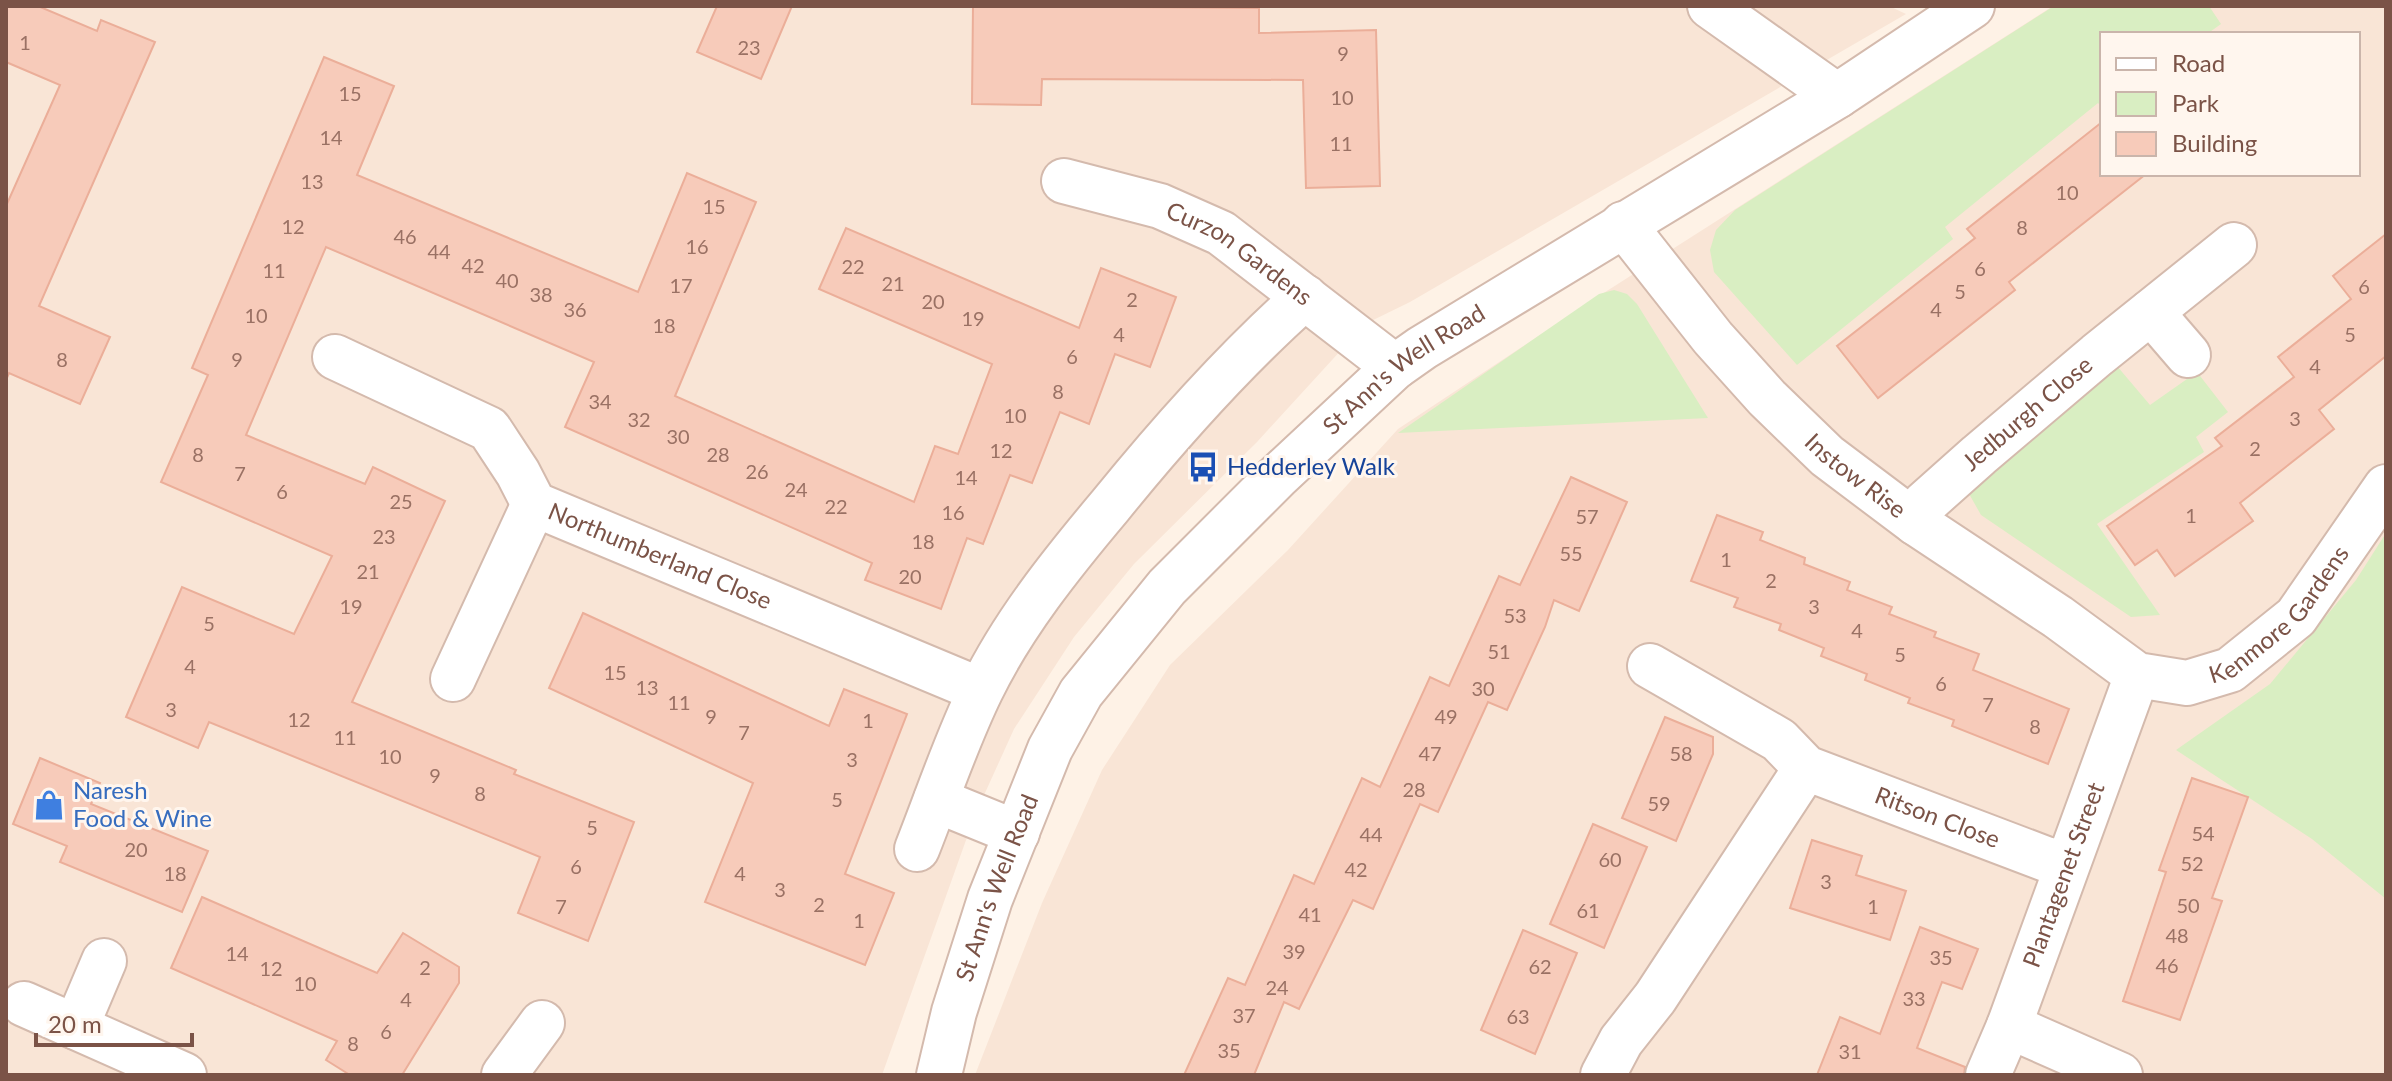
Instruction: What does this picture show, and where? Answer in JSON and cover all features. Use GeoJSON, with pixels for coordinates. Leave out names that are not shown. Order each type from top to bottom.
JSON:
{"type":"FeatureCollection","features":[{"type":"Feature","properties":{"kind":"street"},"geometry":{"type":"LineString","coordinates":[[1710,6],[1837,96]]}},
{"type":"Feature","properties":{"kind":"street","name":"St Ann's Well Road"},"geometry":{"type":"LineString","coordinates":[[939,1075],[954,1012],[990,899],[1050,749],[1081,693],[1167,587],[1395,367],[1623,224],[1837,96],[1972,6]]}},
{"type":"Feature","properties":{"kind":"street","name":"Curzon Gardens"},"geometry":{"type":"LineString","coordinates":[[1064,181],[1160,206],[1221,233],[1395,367]]}},
{"type":"Feature","properties":{"kind":"street","name":"Instow Rise"},"geometry":{"type":"LineString","coordinates":[[1623,224],[1713,338],[1767,398],[1827,456],[1916,523],[2058,617],[2137,675]]}},
{"type":"Feature","properties":{"kind":"street","name":"Jedburgh Close"},"geometry":{"type":"LineString","coordinates":[[1916,523],[1924,504],[1935,494],[2234,245]]}},
{"type":"Feature","properties":{"kind":"street"},"geometry":{"type":"LineString","coordinates":[[917,849],[980,690],[1015,632],[1073,550],[1168,436],[1257,339],[1305,297]]}},
{"type":"Feature","properties":{"kind":"street"},"geometry":{"type":"LineString","coordinates":[[2151,312],[2188,355]]}},
{"type":"Feature","properties":{"kind":"street","name":"Northumberland Close"},"geometry":{"type":"LineString","coordinates":[[335,357],[489,429],[534,504],[980,690]]}},
{"type":"Feature","properties":{"kind":"street","name":"Kenmore Gardens"},"geometry":{"type":"LineString","coordinates":[[2137,675],[2187,683],[2230,670],[2296,617],[2386,487]]}},
{"type":"Feature","properties":{"kind":"street"},"geometry":{"type":"LineString","coordinates":[[453,679],[534,504]]}},
{"type":"Feature","properties":{"kind":"street","name":"Ritson Close"},"geometry":{"type":"LineString","coordinates":[[1650,666],[1779,740],[1806,768],[2051,861],[2069,860]]}},
{"type":"Feature","properties":{"kind":"street","name":"Plantagenet Street"},"geometry":{"type":"LineString","coordinates":[[1988,1075],[2009,1026],[2137,675]]}},
{"type":"Feature","properties":{"kind":"street"},"geometry":{"type":"LineString","coordinates":[[1603,1075],[1621,1041],[1671,1008],[1806,768]]}},
{"type":"Feature","properties":{"kind":"street"},"geometry":{"type":"LineString","coordinates":[[936,800],[1017,833]]}},
{"type":"Feature","properties":{"kind":"street"},"geometry":{"type":"LineString","coordinates":[[76,1027],[104,961]]}},
{"type":"Feature","properties":{"kind":"street"},"geometry":{"type":"LineString","coordinates":[[24,1004],[184,1075]]}},
{"type":"Feature","properties":{"kind":"street"},"geometry":{"type":"LineString","coordinates":[[504,1075],[542,1023]]}},
{"type":"Feature","properties":{"kind":"street"},"geometry":{"type":"LineString","coordinates":[[2009,1026],[2120,1075]]}},
{"type":"Feature","properties":{"kind":"shaded area"},"geometry":{"type":"Polygon","coordinates":[[[6,6],[1889,6],[1906,14],[1410,302],[1365,324],[1257,442],[1134,564],[1074,637],[1014,729],[975,815],[882,1075],[6,1075],[6,6]]]}},
{"type":"Feature","properties":{"kind":"shaded area"},"geometry":{"type":"Polygon","coordinates":[[[2053,6],[2386,6],[2386,1075],[975,1075],[1042,903],[1102,770],[1170,665],[1288,550],[1398,429],[1599,296],[2053,6]]]}},
{"type":"Feature","properties":{"kind":"green space"},"geometry":{"type":"Polygon","coordinates":[[[2054,6],[2209,6],[2221,24],[2210,32],[2100,32],[2100,105],[2098,103],[1945,227],[1953,239],[1797,365],[1714,272],[1710,250],[1716,230],[1735,210],[2054,6]]]}},
{"type":"Feature","properties":{"kind":"green space"},"geometry":{"type":"Polygon","coordinates":[[[1614,290],[1627,294],[1637,304],[1708,418],[1398,433],[1599,294],[1614,290]]]}},
{"type":"Feature","properties":{"kind":"green space"},"geometry":{"type":"Polygon","coordinates":[[[2117,366],[2150,405],[2197,372],[2228,412],[2196,437],[2204,452],[2097,524],[2160,615],[2131,617],[1981,515],[1968,492],[2117,366]]]}},
{"type":"Feature","properties":{"kind":"green space"},"geometry":{"type":"Polygon","coordinates":[[[2386,533],[2386,899],[2312,839],[2176,750],[2270,684],[2356,580],[2386,533]]]}},
{"type":"Feature","properties":{"kind":"building"},"geometry":{"type":"Polygon","coordinates":[[[6,6],[38,6],[97,31],[101,20],[155,42],[39,306],[110,337],[80,404],[9,373],[6,380],[6,206],[60,85],[6,62],[6,6]]]}},
{"type":"Feature","properties":{"kind":"building"},"geometry":{"type":"Polygon","coordinates":[[[717,6],[792,6],[761,79],[697,52],[717,6]]]}},
{"type":"Feature","properties":{"kind":"building"},"geometry":{"type":"Polygon","coordinates":[[[973,6],[1259,8],[1259,33],[1376,30],[1380,186],[1306,188],[1303,80],[1042,79],[1041,105],[972,104],[973,6]]]}},
{"type":"Feature","properties":{"kind":"building"},"geometry":{"type":"Polygon","coordinates":[[[324,57],[394,86],[357,175],[638,292],[687,173],[756,202],[675,396],[914,502],[935,446],[958,454],[992,364],[819,289],[846,228],[1079,328],[1101,268],[1176,297],[1150,367],[1115,354],[1089,424],[1060,412],[1032,483],[1010,475],[983,544],[967,538],[941,609],[865,580],[872,563],[565,427],[594,362],[326,247],[246,435],[365,484],[373,467],[445,501],[352,702],[516,770],[514,774],[634,822],[588,941],[518,913],[540,857],[209,722],[198,748],[126,717],[182,587],[294,634],[332,556],[161,482],[208,375],[192,368],[324,57]]]}},
{"type":"Feature","properties":{"kind":"building"},"geometry":{"type":"Polygon","coordinates":[[[2100,124],[2100,176],[2143,176],[2009,282],[2015,290],[1878,398],[1837,346],[1975,238],[1967,229],[2100,124]]]}},
{"type":"Feature","properties":{"kind":"building"},"geometry":{"type":"Polygon","coordinates":[[[2386,234],[2386,356],[2319,410],[2334,429],[2240,503],[2253,521],[2175,576],[2157,550],[2135,565],[2107,526],[2222,446],[2215,438],[2294,377],[2278,357],[2351,299],[2333,276],[2386,234]]]}},
{"type":"Feature","properties":{"kind":"building"},"geometry":{"type":"Polygon","coordinates":[[[1571,477],[1627,502],[1579,611],[1554,600],[1507,710],[1488,702],[1438,812],[1420,804],[1373,909],[1353,900],[1299,1009],[1284,1002],[1254,1075],[1184,1075],[1228,978],[1245,985],[1294,875],[1314,884],[1362,778],[1380,787],[1430,677],[1449,686],[1499,576],[1520,585],[1571,477]]]}},
{"type":"Feature","properties":{"kind":"building"},"geometry":{"type":"Polygon","coordinates":[[[1717,515],[1763,532],[1760,540],[1805,558],[1804,564],[1850,582],[1847,590],[1892,607],[1889,614],[1936,632],[1934,637],[1979,654],[1973,670],[2069,709],[2048,764],[1952,726],[1954,720],[1908,703],[1910,698],[1865,680],[1867,674],[1821,656],[1824,648],[1779,630],[1781,624],[1734,607],[1738,598],[1691,581],[1717,515]]]}},
{"type":"Feature","properties":{"kind":"building"},"geometry":{"type":"Polygon","coordinates":[[[583,613],[829,726],[844,689],[907,714],[845,874],[894,893],[865,965],[705,902],[753,783],[549,688],[583,613]]]}},
{"type":"Feature","properties":{"kind":"building"},"geometry":{"type":"Polygon","coordinates":[[[1665,717],[1713,737],[1713,754],[1676,841],[1622,818],[1665,717]]]}},
{"type":"Feature","properties":{"kind":"building"},"geometry":{"type":"Polygon","coordinates":[[[40,758],[100,783],[91,804],[208,851],[182,912],[60,862],[67,846],[13,824],[40,758]]]}},
{"type":"Feature","properties":{"kind":"building"},"geometry":{"type":"Polygon","coordinates":[[[2192,778],[2248,797],[2212,898],[2222,901],[2180,1020],[2123,1001],[2166,872],[2159,870],[2192,778]]]}},
{"type":"Feature","properties":{"kind":"building"},"geometry":{"type":"Polygon","coordinates":[[[1593,824],[1647,847],[1604,948],[1550,924],[1593,824]]]}},
{"type":"Feature","properties":{"kind":"building"},"geometry":{"type":"Polygon","coordinates":[[[1812,840],[1862,856],[1856,875],[1906,891],[1890,940],[1790,908],[1812,840]]]}},
{"type":"Feature","properties":{"kind":"building"},"geometry":{"type":"Polygon","coordinates":[[[202,897],[377,973],[403,933],[459,967],[459,983],[402,1075],[350,1075],[326,1060],[337,1041],[171,968],[202,897]]]}},
{"type":"Feature","properties":{"kind":"building"},"geometry":{"type":"Polygon","coordinates":[[[1920,927],[1978,949],[1962,989],[1942,982],[1917,1048],[1965,1067],[1964,1075],[1817,1075],[1840,1017],[1880,1034],[1920,927]]]}},
{"type":"Feature","properties":{"kind":"building"},"geometry":{"type":"Polygon","coordinates":[[[1523,930],[1577,953],[1535,1054],[1481,1030],[1523,930]]]}},
{"type":"Feature","properties":{"kind":"place","name":"Hedderley Walk"},"geometry":{"type":"Point","coordinates":[1203,467]}},
{"type":"Feature","properties":{"kind":"place","name":"Naresh Food & Wine"},"geometry":{"type":"Point","coordinates":[49,805]}}]}
